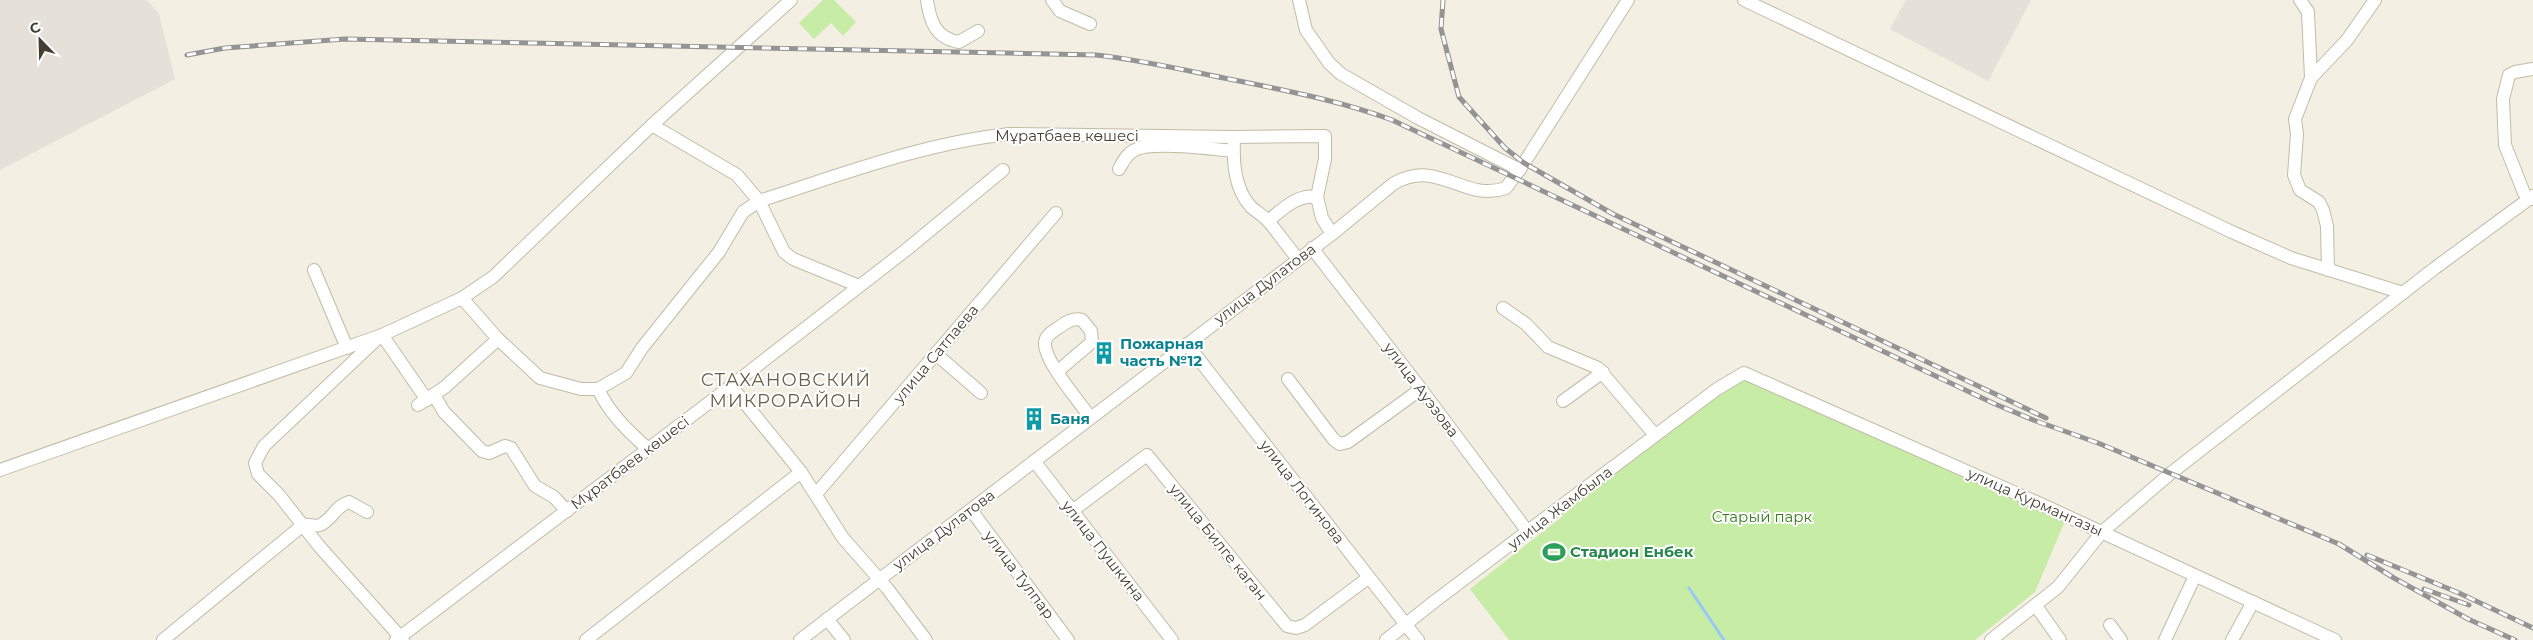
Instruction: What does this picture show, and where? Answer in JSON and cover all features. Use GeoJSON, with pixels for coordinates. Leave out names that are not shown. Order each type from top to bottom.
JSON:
{"type":"FeatureCollection","features":[{"type":"Feature","properties":{"kind":"street"},"geometry":{"type":"LineString","coordinates":[[0,470],[382,335],[462,298],[493,277],[652,125],[791,0]]}},
{"type":"Feature","properties":{"kind":"street"},"geometry":{"type":"LineString","coordinates":[[927,0],[929,18],[934,28],[942,36],[959,42],[978,31]]}},
{"type":"Feature","properties":{"kind":"street"},"geometry":{"type":"LineString","coordinates":[[1052,0],[1065,14],[1090,24]]}},
{"type":"Feature","properties":{"kind":"street"},"geometry":{"type":"LineString","coordinates":[[1299,0],[1306,30],[1325,58],[1341,74],[1418,118],[1520,170],[1628,0]]}},
{"type":"Feature","properties":{"kind":"street"},"geometry":{"type":"LineString","coordinates":[[1744,0],[2291,258],[2403,293]]}},
{"type":"Feature","properties":{"kind":"street"},"geometry":{"type":"LineString","coordinates":[[2300,0],[2308,12],[2311,78]]}},
{"type":"Feature","properties":{"kind":"street"},"geometry":{"type":"LineString","coordinates":[[2328,270],[2327,226],[2323,210],[2320,202],[2300,190],[2294,175],[2297,134],[2295,119],[2311,78],[2347,40],[2375,0]]}},
{"type":"Feature","properties":{"kind":"street"},"geometry":{"type":"LineString","coordinates":[[1995,639],[2058,587],[2102,532],[2171,474],[2403,293],[2532,198],[2505,145],[2503,99],[2509,76],[2515,72],[2533,69]]}},
{"type":"Feature","properties":{"kind":"street"},"geometry":{"type":"LineString","coordinates":[[652,125],[737,175],[759,201],[784,252],[793,259],[859,286]]}},
{"type":"Feature","properties":{"kind":"street","name":"Мұратбаев көшесі"},"geometry":{"type":"LineString","coordinates":[[759,201],[928,149],[976,137],[1009,134],[1234,137],[1325,136],[1325,159],[1317,198]]}},
{"type":"Feature","properties":{"kind":"street"},"geometry":{"type":"LineString","coordinates":[[1234,137],[1233,152],[1238,186],[1241,193],[1252,208],[1268,221],[1298,259]]}},
{"type":"Feature","properties":{"kind":"street"},"geometry":{"type":"LineString","coordinates":[[1119,169],[1126,156],[1135,149],[1141,148],[1187,147],[1233,152]]}},
{"type":"Feature","properties":{"kind":"street","name":"Мұратбаев көшесі"},"geometry":{"type":"LineString","coordinates":[[400,639],[731,386],[1003,170]]}},
{"type":"Feature","properties":{"kind":"street","name":"улица Дулатова"},"geometry":{"type":"LineString","coordinates":[[800,640],[1332,234],[1393,184],[1403,178],[1433,175],[1480,191],[1499,190],[1510,184],[1520,170]]}},
{"type":"Feature","properties":{"kind":"street"},"geometry":{"type":"LineString","coordinates":[[1268,221],[1303,196],[1317,198],[1322,218],[1332,234]]}},
{"type":"Feature","properties":{"kind":"street"},"geometry":{"type":"LineString","coordinates":[[462,298],[498,338],[540,378],[587,390],[598,389],[626,373],[675,306],[719,252],[743,212],[759,201]]}},
{"type":"Feature","properties":{"kind":"street","name":"улица Сатпаева"},"geometry":{"type":"LineString","coordinates":[[816,494],[1056,213]]}},
{"type":"Feature","properties":{"kind":"street","name":"улица Ауэзова"},"geometry":{"type":"LineString","coordinates":[[1312,248],[1528,532]]}},
{"type":"Feature","properties":{"kind":"street"},"geometry":{"type":"LineString","coordinates":[[314,270],[347,348]]}},
{"type":"Feature","properties":{"kind":"street"},"geometry":{"type":"LineString","coordinates":[[1503,308],[1526,324],[1548,347],[1584,361],[1603,372],[1656,435]]}},
{"type":"Feature","properties":{"kind":"street"},"geometry":{"type":"LineString","coordinates":[[382,335],[426,400],[444,412],[482,451],[489,453],[505,446],[511,448],[535,486],[554,497],[567,511]]}},
{"type":"Feature","properties":{"kind":"street"},"geometry":{"type":"LineString","coordinates":[[382,335],[264,446],[256,459],[258,474],[279,494],[319,546],[400,639]]}},
{"type":"Feature","properties":{"kind":"street"},"geometry":{"type":"LineString","coordinates":[[426,400],[498,338]]}},
{"type":"Feature","properties":{"kind":"street","name":"улица Логинова"},"geometry":{"type":"LineString","coordinates":[[1187,344],[1405,626],[1418,640]]}},
{"type":"Feature","properties":{"kind":"street"},"geometry":{"type":"LineString","coordinates":[[936,354],[981,393]]}},
{"type":"Feature","properties":{"kind":"street"},"geometry":{"type":"LineString","coordinates":[[1058,371],[1090,418]]}},
{"type":"Feature","properties":{"kind":"street"},"geometry":{"type":"LineString","coordinates":[[1564,401],[1603,372]]}},
{"type":"Feature","properties":{"kind":"street","name":"улица Курмангазы"},"geometry":{"type":"LineString","coordinates":[[1734,377],[1744,373],[1750,374],[2102,532],[2335,640]]}},
{"type":"Feature","properties":{"kind":"street","name":"улица Жамбыла"},"geometry":{"type":"LineString","coordinates":[[1386,640],[1435,601],[1734,377]]}},
{"type":"Feature","properties":{"kind":"street"},"geometry":{"type":"LineString","coordinates":[[1288,379],[1334,440],[1340,444],[1348,442],[1421,389]]}},
{"type":"Feature","properties":{"kind":"street"},"geometry":{"type":"LineString","coordinates":[[731,386],[801,472],[843,538],[879,579],[926,640]]}},
{"type":"Feature","properties":{"kind":"street"},"geometry":{"type":"LineString","coordinates":[[598,389],[615,418],[648,449]]}},
{"type":"Feature","properties":{"kind":"street","name":"улица Билге каган"},"geometry":{"type":"LineString","coordinates":[[1072,511],[1147,455],[1287,626],[1296,628],[1305,625],[1368,578]]}},
{"type":"Feature","properties":{"kind":"street","name":"улица Пушкина"},"geometry":{"type":"LineString","coordinates":[[1035,462],[1172,640]]}},
{"type":"Feature","properties":{"kind":"street"},"geometry":{"type":"LineString","coordinates":[[586,640],[801,472]]}},
{"type":"Feature","properties":{"kind":"street"},"geometry":{"type":"LineString","coordinates":[[163,640],[303,525],[318,526],[326,521],[339,507],[349,502],[367,512]]}},
{"type":"Feature","properties":{"kind":"street","name":"улица Тулпар"},"geometry":{"type":"LineString","coordinates":[[971,510],[1068,640]]}},
{"type":"Feature","properties":{"kind":"street"},"geometry":{"type":"LineString","coordinates":[[2165,640],[2195,576]]}},
{"type":"Feature","properties":{"kind":"street"},"geometry":{"type":"LineString","coordinates":[[2232,640],[2253,602]]}},
{"type":"Feature","properties":{"kind":"street"},"geometry":{"type":"LineString","coordinates":[[2036,606],[2060,640]]}},
{"type":"Feature","properties":{"kind":"street"},"geometry":{"type":"LineString","coordinates":[[828,619],[844,640]]}},
{"type":"Feature","properties":{"kind":"street"},"geometry":{"type":"LineString","coordinates":[[2110,625],[2122,640]]}},
{"type":"Feature","properties":{"kind":"shaded area"},"geometry":{"type":"Polygon","coordinates":[[[0,0],[147,0],[159,14],[175,79],[0,170],[0,0]]]}},
{"type":"Feature","properties":{"kind":"shaded area"},"geometry":{"type":"Polygon","coordinates":[[[1906,0],[2031,0],[1988,81],[1890,29],[1906,0]]]}},
{"type":"Feature","properties":{"kind":"green space"},"geometry":{"type":"Polygon","coordinates":[[[823,0],[834,0],[856,22],[843,36],[831,23],[814,39],[799,23],[823,0]]]}},
{"type":"Feature","properties":{"kind":"green space","name":"Старый парк"},"geometry":{"type":"Polygon","coordinates":[[[1744,376],[2065,521],[2035,592],[1975,640],[1509,640],[1470,589],[1563,516],[1559,512],[1744,376]]]}},
{"type":"Feature","properties":{"kind":"waterway"},"geometry":{"type":"LineString","coordinates":[[1689,588],[1724,640]]}},
{"type":"Feature","properties":{"kind":"railway"},"geometry":{"type":"LineString","coordinates":[[1443,0],[1441,29],[1459,97],[1505,148],[1524,163],[1613,214],[2046,418]]}},
{"type":"Feature","properties":{"kind":"railway"},"geometry":{"type":"LineString","coordinates":[[187,55],[225,48],[345,39],[1096,55],[1165,66],[1334,102],[1392,120],[1995,404],[2098,443],[2339,544],[2394,578],[2468,619],[2515,640]]}},
{"type":"Feature","properties":{"kind":"railway"},"geometry":{"type":"LineString","coordinates":[[2367,555],[2459,593],[2533,628]]}},
{"type":"Feature","properties":{"kind":"railway"},"geometry":{"type":"LineString","coordinates":[[2424,589],[2469,605]]}},
{"type":"Feature","properties":{"kind":"place","name":"Пожарная часть №12"},"geometry":{"type":"Point","coordinates":[1104,353]}},
{"type":"Feature","properties":{"kind":"place","name":"Баня"},"geometry":{"type":"Point","coordinates":[1034,419]}},
{"type":"Feature","properties":{"kind":"place","name":"Стадион Енбек"},"geometry":{"type":"Point","coordinates":[1554,552]}},
{"type":"Feature","properties":{"kind":"district","name":"СТАХАНОВСКИЙ МИКРОРАЙОН"},"geometry":{"type":"Point","coordinates":[786,390]}}]}
